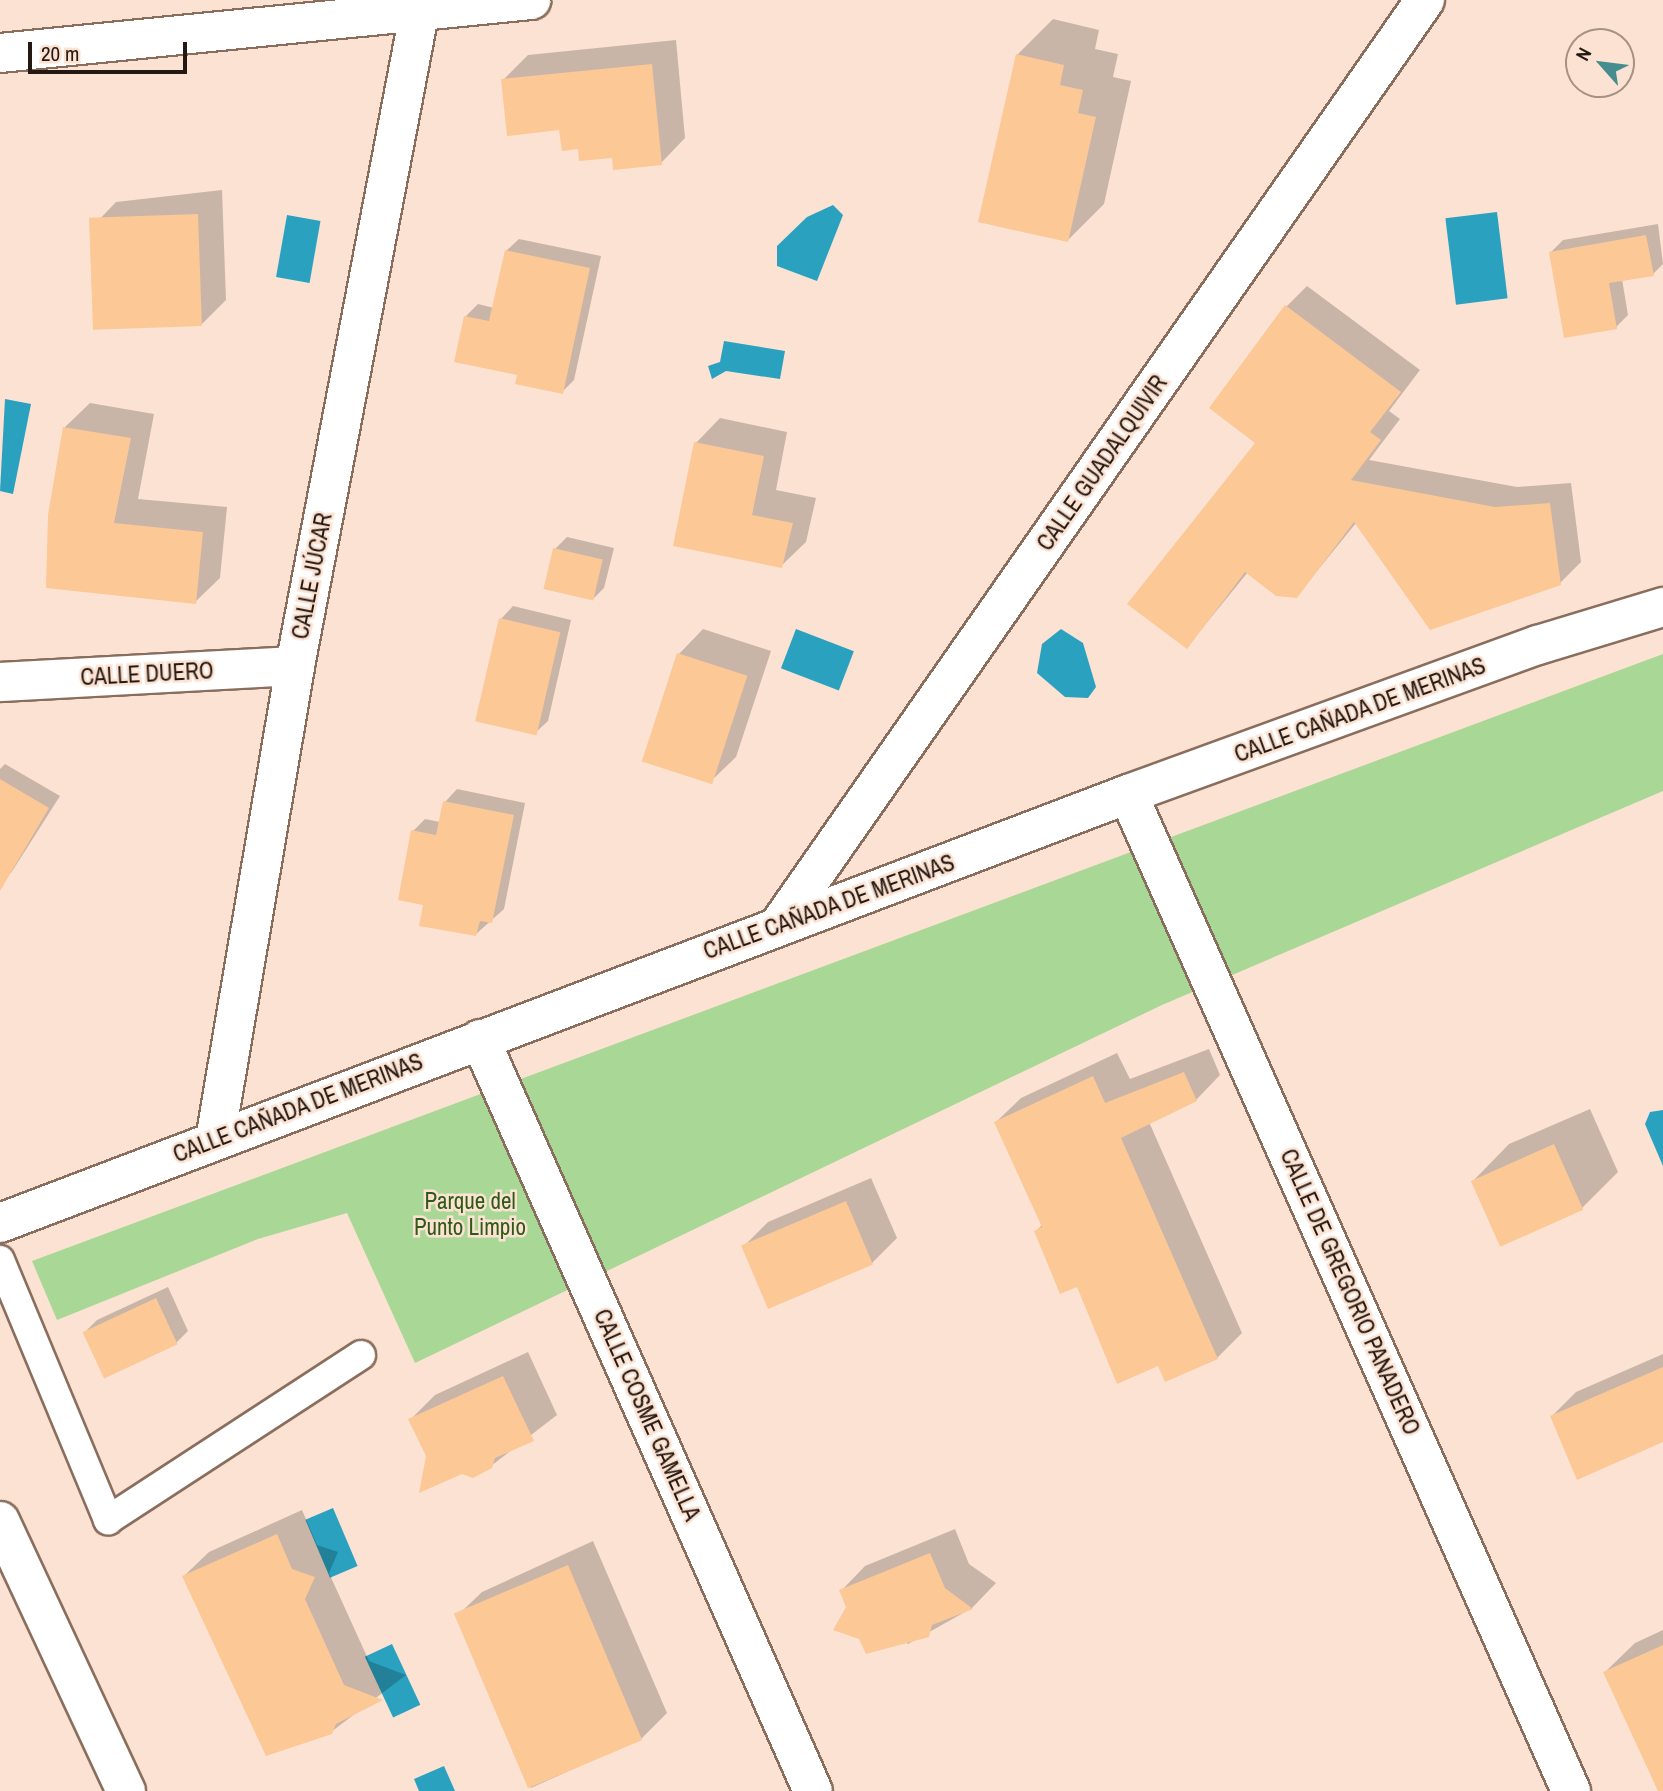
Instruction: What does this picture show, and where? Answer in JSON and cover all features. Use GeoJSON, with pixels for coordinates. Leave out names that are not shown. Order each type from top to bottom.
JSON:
{"type":"FeatureCollection","features":[{"type":"Feature","properties":{"kind":"street"},"geometry":{"type":"LineString","coordinates":[[0,52],[419,14],[531,0]]}},
{"type":"Feature","properties":{"kind":"street","name":"CALLE GUADALQUIVIR"},"geometry":{"type":"LineString","coordinates":[[779,925],[1425,0]]}},
{"type":"Feature","properties":{"kind":"street","name":"CALLE JÚCAR"},"geometry":{"type":"LineString","coordinates":[[215,1140],[295,666],[419,14]]}},
{"type":"Feature","properties":{"kind":"street","name":"CALLE CAÑADA DE MERINAS"},"geometry":{"type":"LineString","coordinates":[[0,1223],[1128,794],[1538,645],[1663,607]]}},
{"type":"Feature","properties":{"kind":"street","name":"CALLE DUERO"},"geometry":{"type":"LineString","coordinates":[[0,682],[295,666]]}},
{"type":"Feature","properties":{"kind":"street","name":"CALLE DE GREGORIO PANADERO"},"geometry":{"type":"LineString","coordinates":[[1128,794],[1571,1791]]}},
{"type":"Feature","properties":{"kind":"street","name":"CALLE COSME GAMELLA"},"geometry":{"type":"LineString","coordinates":[[480,1039],[813,1791]]}},
{"type":"Feature","properties":{"kind":"street"},"geometry":{"type":"LineString","coordinates":[[0,1521],[126,1791]]}},
{"type":"Feature","properties":{"kind":"lane"},"geometry":{"type":"LineString","coordinates":[[0,1260],[108,1520],[361,1355]]}},
{"type":"Feature","properties":{"kind":"green space","name":"Parque del Punto Limpio"},"geometry":{"type":"Polygon","coordinates":[[[1663,654],[1663,791],[1162,1005],[415,1363],[347,1213],[258,1239],[57,1320],[32,1261],[1663,654]]]}},
{"type":"Feature","properties":{"kind":"water"},"geometry":{"type":"Polygon","coordinates":[[[833,205],[843,215],[817,281],[777,266],[777,246],[807,217],[833,205]]]}},
{"type":"Feature","properties":{"kind":"water"},"geometry":{"type":"Polygon","coordinates":[[[1497,212],[1508,298],[1456,305],[1445,218],[1497,212]]]}},
{"type":"Feature","properties":{"kind":"water"},"geometry":{"type":"Polygon","coordinates":[[[287,215],[320,221],[310,283],[276,277],[287,215]]]}},
{"type":"Feature","properties":{"kind":"water"},"geometry":{"type":"Polygon","coordinates":[[[724,341],[785,351],[780,379],[726,371],[712,379],[708,366],[720,362],[724,341]]]}},
{"type":"Feature","properties":{"kind":"water"},"geometry":{"type":"Polygon","coordinates":[[[5,399],[31,404],[13,494],[0,491],[5,399]]]}},
{"type":"Feature","properties":{"kind":"water"},"geometry":{"type":"Polygon","coordinates":[[[796,629],[854,651],[839,690],[781,668],[796,629]]]}},
{"type":"Feature","properties":{"kind":"water"},"geometry":{"type":"Polygon","coordinates":[[[1061,629],[1083,643],[1096,687],[1088,698],[1065,697],[1037,673],[1042,644],[1061,629]]]}},
{"type":"Feature","properties":{"kind":"water"},"geometry":{"type":"Polygon","coordinates":[[[1663,1110],[1663,1166],[1645,1124],[1650,1112],[1663,1110]]]}},
{"type":"Feature","properties":{"kind":"water"},"geometry":{"type":"Polygon","coordinates":[[[333,1508],[358,1566],[330,1578],[305,1520],[333,1508]]]}},
{"type":"Feature","properties":{"kind":"water"},"geometry":{"type":"Polygon","coordinates":[[[392,1644],[420,1705],[393,1717],[365,1657],[392,1644]]]}},
{"type":"Feature","properties":{"kind":"water"},"geometry":{"type":"Polygon","coordinates":[[[444,1766],[455,1791],[419,1791],[414,1779],[444,1766]]]}},
{"type":"Feature","properties":{"kind":"building"},"geometry":{"type":"Polygon","coordinates":[[[1016,54],[1064,65],[1060,85],[1083,90],[1078,113],[1096,117],[1068,242],[978,222],[1016,54]]]}},
{"type":"Feature","properties":{"kind":"building"},"geometry":{"type":"Polygon","coordinates":[[[652,64],[662,165],[613,170],[612,158],[579,161],[578,149],[562,151],[559,130],[507,136],[501,79],[652,64]]]}},
{"type":"Feature","properties":{"kind":"building"},"geometry":{"type":"Polygon","coordinates":[[[198,214],[202,326],[93,330],[89,218],[198,214]]]}},
{"type":"Feature","properties":{"kind":"building"},"geometry":{"type":"Polygon","coordinates":[[[1646,235],[1654,276],[1609,283],[1617,329],[1564,338],[1549,252],[1646,235]]]}},
{"type":"Feature","properties":{"kind":"building"},"geometry":{"type":"Polygon","coordinates":[[[505,250],[590,268],[563,394],[515,384],[517,375],[454,362],[464,316],[489,321],[505,250]]]}},
{"type":"Feature","properties":{"kind":"building"},"geometry":{"type":"Polygon","coordinates":[[[1285,305],[1401,392],[1370,432],[1381,440],[1351,480],[1495,507],[1550,503],[1561,585],[1430,630],[1354,522],[1297,598],[1276,596],[1245,572],[1187,649],[1127,604],[1255,443],[1209,408],[1285,305]]]}},
{"type":"Feature","properties":{"kind":"building"},"geometry":{"type":"Polygon","coordinates":[[[63,427],[131,438],[114,523],[203,532],[196,604],[46,588],[48,515],[63,427]]]}},
{"type":"Feature","properties":{"kind":"building"},"geometry":{"type":"Polygon","coordinates":[[[694,442],[764,456],[752,515],[793,523],[782,568],[673,546],[694,442]]]}},
{"type":"Feature","properties":{"kind":"building"},"geometry":{"type":"Polygon","coordinates":[[[553,548],[603,559],[593,600],[544,589],[553,548]]]}},
{"type":"Feature","properties":{"kind":"building"},"geometry":{"type":"Polygon","coordinates":[[[499,618],[560,632],[537,735],[475,721],[499,618]]]}},
{"type":"Feature","properties":{"kind":"building"},"geometry":{"type":"Polygon","coordinates":[[[677,653],[747,676],[712,784],[642,761],[677,653]]]}},
{"type":"Feature","properties":{"kind":"building"},"geometry":{"type":"Polygon","coordinates":[[[0,779],[49,808],[0,891],[0,779]]]}},
{"type":"Feature","properties":{"kind":"building"},"geometry":{"type":"Polygon","coordinates":[[[443,801],[514,815],[492,923],[480,921],[476,936],[419,926],[423,905],[398,900],[411,830],[436,835],[443,801]]]}},
{"type":"Feature","properties":{"kind":"building"},"geometry":{"type":"Polygon","coordinates":[[[1184,1072],[1197,1101],[1121,1138],[1218,1359],[1165,1382],[1158,1366],[1117,1384],[1077,1287],[1060,1294],[1034,1231],[1042,1227],[994,1122],[1093,1076],[1105,1103],[1184,1072]]]}},
{"type":"Feature","properties":{"kind":"building"},"geometry":{"type":"Polygon","coordinates":[[[1554,1144],[1583,1210],[1500,1247],[1471,1181],[1554,1144]]]}},
{"type":"Feature","properties":{"kind":"building"},"geometry":{"type":"Polygon","coordinates":[[[846,1201],[873,1265],[768,1309],[741,1246],[846,1201]]]}},
{"type":"Feature","properties":{"kind":"building"},"geometry":{"type":"Polygon","coordinates":[[[156,1298],[178,1344],[104,1378],[83,1332],[156,1298]]]}},
{"type":"Feature","properties":{"kind":"building"},"geometry":{"type":"Polygon","coordinates":[[[1663,1367],[1663,1442],[1577,1480],[1550,1416],[1663,1367]]]}},
{"type":"Feature","properties":{"kind":"building"},"geometry":{"type":"Polygon","coordinates":[[[503,1376],[534,1441],[495,1458],[492,1468],[473,1478],[462,1474],[419,1493],[426,1456],[408,1419],[503,1376]]]}},
{"type":"Feature","properties":{"kind":"building"},"geometry":{"type":"Polygon","coordinates":[[[277,1534],[292,1569],[315,1577],[305,1599],[344,1685],[383,1700],[336,1724],[332,1734],[266,1756],[182,1576],[277,1534]]]}},
{"type":"Feature","properties":{"kind":"building"},"geometry":{"type":"Polygon","coordinates":[[[930,1553],[945,1588],[973,1609],[932,1625],[929,1637],[866,1654],[859,1639],[833,1630],[846,1607],[839,1590],[930,1553]]]}},
{"type":"Feature","properties":{"kind":"building"},"geometry":{"type":"Polygon","coordinates":[[[568,1565],[642,1740],[528,1788],[454,1613],[568,1565]]]}},
{"type":"Feature","properties":{"kind":"building"},"geometry":{"type":"Polygon","coordinates":[[[1663,1645],[1663,1791],[1658,1791],[1603,1672],[1663,1645]]]}}]}
